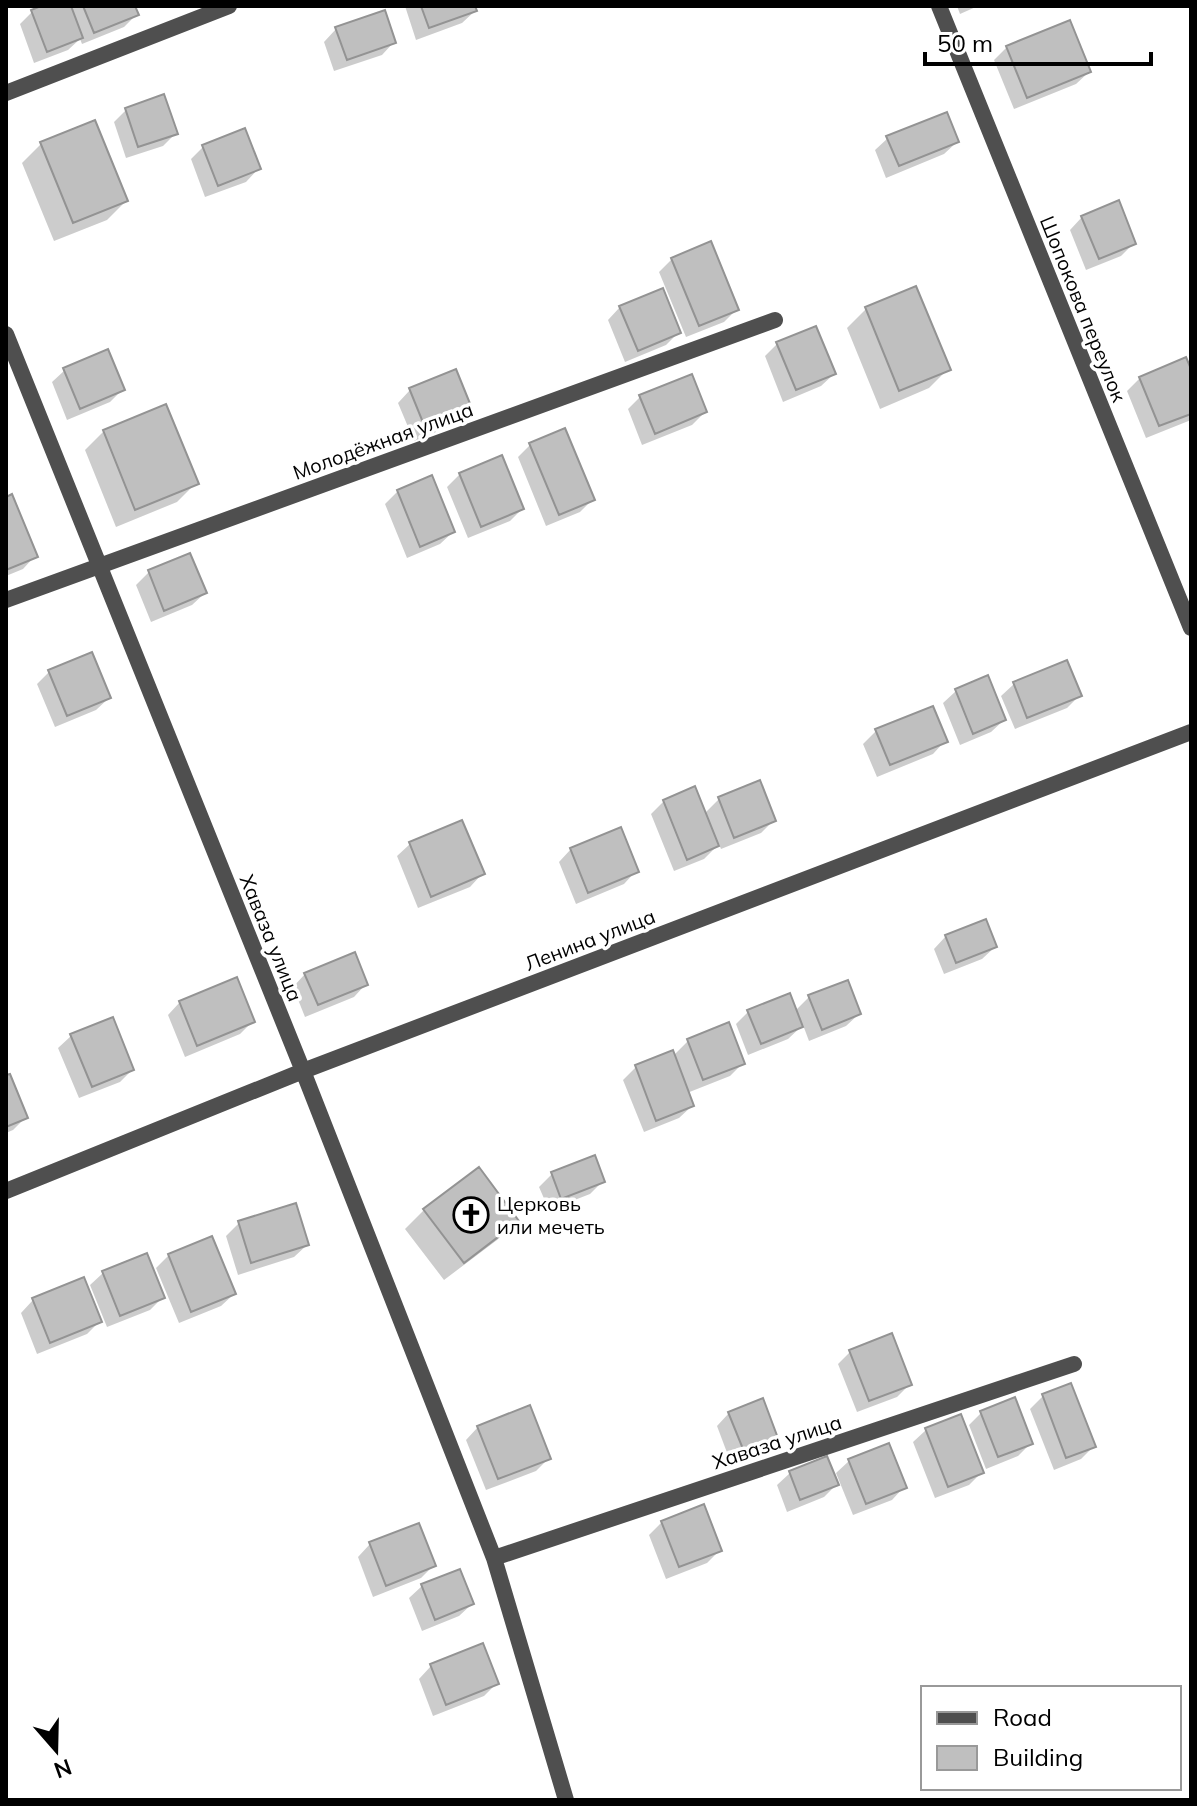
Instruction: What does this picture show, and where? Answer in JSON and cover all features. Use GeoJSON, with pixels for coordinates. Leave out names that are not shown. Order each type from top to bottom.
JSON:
{"type":"FeatureCollection","features":[{"type":"Feature","properties":{"kind":"street"},"geometry":{"type":"LineString","coordinates":[[6,93],[229,6]]}},
{"type":"Feature","properties":{"kind":"street","name":"Шопокова переулок"},"geometry":{"type":"LineString","coordinates":[[939,6],[1191,628]]}},
{"type":"Feature","properties":{"kind":"street","name":"Молодёжная улица"},"geometry":{"type":"LineString","coordinates":[[6,600],[775,320]]}},
{"type":"Feature","properties":{"kind":"street","name":"Хаваза улица"},"geometry":{"type":"LineString","coordinates":[[6,334],[303,1071],[494,1558],[566,1800]]}},
{"type":"Feature","properties":{"kind":"street","name":"Ленина улица"},"geometry":{"type":"LineString","coordinates":[[6,1191],[303,1071],[1191,732]]}},
{"type":"Feature","properties":{"kind":"street","name":"Хаваза улица"},"geometry":{"type":"LineString","coordinates":[[494,1558],[1074,1364]]}},
{"type":"Feature","properties":{"kind":"building"},"geometry":{"type":"Polygon","coordinates":[[[41,6],[71,6],[83,38],[47,52],[31,10],[41,6]]]}},
{"type":"Feature","properties":{"kind":"building"},"geometry":{"type":"Polygon","coordinates":[[[83,6],[135,6],[139,15],[94,33],[83,6]]]}},
{"type":"Feature","properties":{"kind":"building"},"geometry":{"type":"Polygon","coordinates":[[[421,6],[475,6],[477,11],[429,28],[421,6]]]}},
{"type":"Feature","properties":{"kind":"building"},"geometry":{"type":"Polygon","coordinates":[[[385,10],[396,43],[347,60],[335,27],[385,10]]]}},
{"type":"Feature","properties":{"kind":"building"},"geometry":{"type":"Polygon","coordinates":[[[1070,20],[1091,72],[1027,98],[1006,46],[1070,20]]]}},
{"type":"Feature","properties":{"kind":"building"},"geometry":{"type":"Polygon","coordinates":[[[164,94],[178,134],[138,147],[125,108],[164,94]]]}},
{"type":"Feature","properties":{"kind":"building"},"geometry":{"type":"Polygon","coordinates":[[[947,112],[959,142],[899,166],[886,136],[947,112]]]}},
{"type":"Feature","properties":{"kind":"building"},"geometry":{"type":"Polygon","coordinates":[[[95,120],[128,201],[73,223],[40,142],[95,120]]]}},
{"type":"Feature","properties":{"kind":"building"},"geometry":{"type":"Polygon","coordinates":[[[245,128],[261,169],[218,186],[202,145],[245,128]]]}},
{"type":"Feature","properties":{"kind":"building"},"geometry":{"type":"Polygon","coordinates":[[[1119,200],[1136,244],[1099,259],[1081,216],[1119,200]]]}},
{"type":"Feature","properties":{"kind":"building"},"geometry":{"type":"Polygon","coordinates":[[[711,241],[739,310],[699,326],[671,258],[711,241]]]}},
{"type":"Feature","properties":{"kind":"building"},"geometry":{"type":"Polygon","coordinates":[[[916,286],[951,370],[899,391],[865,307],[916,286]]]}},
{"type":"Feature","properties":{"kind":"building"},"geometry":{"type":"Polygon","coordinates":[[[663,288],[681,333],[638,351],[619,306],[663,288]]]}},
{"type":"Feature","properties":{"kind":"building"},"geometry":{"type":"Polygon","coordinates":[[[816,326],[836,374],[796,390],[776,342],[816,326]]]}},
{"type":"Feature","properties":{"kind":"building"},"geometry":{"type":"Polygon","coordinates":[[[108,349],[125,390],[80,409],[63,368],[108,349]]]}},
{"type":"Feature","properties":{"kind":"building"},"geometry":{"type":"Polygon","coordinates":[[[1186,357],[1191,369],[1191,414],[1159,426],[1139,377],[1186,357]]]}},
{"type":"Feature","properties":{"kind":"building"},"geometry":{"type":"Polygon","coordinates":[[[456,369],[473,411],[426,430],[409,388],[456,369]]]}},
{"type":"Feature","properties":{"kind":"building"},"geometry":{"type":"Polygon","coordinates":[[[692,374],[707,412],[655,434],[639,395],[692,374]]]}},
{"type":"Feature","properties":{"kind":"building"},"geometry":{"type":"Polygon","coordinates":[[[166,404],[199,484],[135,510],[103,430],[166,404]]]}},
{"type":"Feature","properties":{"kind":"building"},"geometry":{"type":"Polygon","coordinates":[[[565,428],[595,500],[559,515],[529,443],[565,428]]]}},
{"type":"Feature","properties":{"kind":"building"},"geometry":{"type":"Polygon","coordinates":[[[502,455],[524,509],[481,527],[459,473],[502,455]]]}},
{"type":"Feature","properties":{"kind":"building"},"geometry":{"type":"Polygon","coordinates":[[[432,475],[455,532],[420,547],[397,490],[432,475]]]}},
{"type":"Feature","properties":{"kind":"building"},"geometry":{"type":"Polygon","coordinates":[[[12,494],[38,557],[6,570],[6,497],[12,494]]]}},
{"type":"Feature","properties":{"kind":"building"},"geometry":{"type":"Polygon","coordinates":[[[190,553],[207,593],[164,611],[148,570],[190,553]]]}},
{"type":"Feature","properties":{"kind":"building"},"geometry":{"type":"Polygon","coordinates":[[[92,652],[111,698],[67,716],[48,670],[92,652]]]}},
{"type":"Feature","properties":{"kind":"building"},"geometry":{"type":"Polygon","coordinates":[[[1067,660],[1082,696],[1027,718],[1013,682],[1067,660]]]}},
{"type":"Feature","properties":{"kind":"building"},"geometry":{"type":"Polygon","coordinates":[[[988,675],[1006,720],[973,734],[955,689],[988,675]]]}},
{"type":"Feature","properties":{"kind":"building"},"geometry":{"type":"Polygon","coordinates":[[[933,706],[948,742],[890,765],[875,729],[933,706]]]}},
{"type":"Feature","properties":{"kind":"building"},"geometry":{"type":"Polygon","coordinates":[[[760,780],[776,821],[734,838],[718,797],[760,780]]]}},
{"type":"Feature","properties":{"kind":"building"},"geometry":{"type":"Polygon","coordinates":[[[695,786],[719,846],[687,860],[663,800],[695,786]]]}},
{"type":"Feature","properties":{"kind":"building"},"geometry":{"type":"Polygon","coordinates":[[[462,820],[485,874],[431,897],[409,842],[462,820]]]}},
{"type":"Feature","properties":{"kind":"building"},"geometry":{"type":"Polygon","coordinates":[[[621,827],[639,872],[588,893],[570,848],[621,827]]]}},
{"type":"Feature","properties":{"kind":"building"},"geometry":{"type":"Polygon","coordinates":[[[986,919],[997,947],[956,963],[945,935],[986,919]]]}},
{"type":"Feature","properties":{"kind":"building"},"geometry":{"type":"Polygon","coordinates":[[[355,952],[368,985],[318,1005],[304,973],[355,952]]]}},
{"type":"Feature","properties":{"kind":"building"},"geometry":{"type":"Polygon","coordinates":[[[237,977],[255,1022],[197,1046],[179,1001],[237,977]]]}},
{"type":"Feature","properties":{"kind":"building"},"geometry":{"type":"Polygon","coordinates":[[[848,980],[861,1014],[822,1030],[808,995],[848,980]]]}},
{"type":"Feature","properties":{"kind":"building"},"geometry":{"type":"Polygon","coordinates":[[[790,993],[803,1027],[761,1044],[747,1010],[790,993]]]}},
{"type":"Feature","properties":{"kind":"building"},"geometry":{"type":"Polygon","coordinates":[[[113,1017],[134,1070],[92,1087],[70,1034],[113,1017]]]}},
{"type":"Feature","properties":{"kind":"building"},"geometry":{"type":"Polygon","coordinates":[[[729,1022],[745,1064],[703,1080],[687,1039],[729,1022]]]}},
{"type":"Feature","properties":{"kind":"building"},"geometry":{"type":"Polygon","coordinates":[[[673,1050],[694,1106],[656,1121],[635,1065],[673,1050]]]}},
{"type":"Feature","properties":{"kind":"building"},"geometry":{"type":"Polygon","coordinates":[[[10,1074],[28,1118],[6,1127],[6,1075],[10,1074]]]}},
{"type":"Feature","properties":{"kind":"building"},"geometry":{"type":"Polygon","coordinates":[[[595,1155],[605,1182],[561,1199],[551,1172],[595,1155]]]}},
{"type":"Feature","properties":{"kind":"building","name":"Церковь или мечеть"},"geometry":{"type":"Polygon","coordinates":[[[479,1167],[519,1221],[464,1263],[423,1209],[479,1167]]]}},
{"type":"Feature","properties":{"kind":"building"},"geometry":{"type":"Polygon","coordinates":[[[296,1203],[309,1245],[251,1263],[238,1221],[296,1203]]]}},
{"type":"Feature","properties":{"kind":"building"},"geometry":{"type":"Polygon","coordinates":[[[212,1236],[236,1294],[191,1312],[168,1254],[212,1236]]]}},
{"type":"Feature","properties":{"kind":"building"},"geometry":{"type":"Polygon","coordinates":[[[147,1253],[165,1298],[120,1316],[102,1271],[147,1253]]]}},
{"type":"Feature","properties":{"kind":"building"},"geometry":{"type":"Polygon","coordinates":[[[84,1277],[102,1322],[50,1343],[32,1298],[84,1277]]]}},
{"type":"Feature","properties":{"kind":"building"},"geometry":{"type":"Polygon","coordinates":[[[892,1333],[912,1385],[869,1401],[849,1350],[892,1333]]]}},
{"type":"Feature","properties":{"kind":"building"},"geometry":{"type":"Polygon","coordinates":[[[1071,1383],[1096,1447],[1066,1458],[1042,1394],[1071,1383]]]}},
{"type":"Feature","properties":{"kind":"building"},"geometry":{"type":"Polygon","coordinates":[[[1015,1397],[1033,1444],[998,1457],[980,1411],[1015,1397]]]}},
{"type":"Feature","properties":{"kind":"building"},"geometry":{"type":"Polygon","coordinates":[[[763,1398],[779,1441],[745,1454],[728,1412],[763,1398]]]}},
{"type":"Feature","properties":{"kind":"building"},"geometry":{"type":"Polygon","coordinates":[[[530,1405],[551,1459],[498,1479],[477,1426],[530,1405]]]}},
{"type":"Feature","properties":{"kind":"building"},"geometry":{"type":"Polygon","coordinates":[[[961,1414],[984,1473],[948,1487],[925,1428],[961,1414]]]}},
{"type":"Feature","properties":{"kind":"building"},"geometry":{"type":"Polygon","coordinates":[[[889,1443],[907,1488],[866,1504],[848,1459],[889,1443]]]}},
{"type":"Feature","properties":{"kind":"building"},"geometry":{"type":"Polygon","coordinates":[[[827,1456],[839,1485],[800,1500],[789,1471],[827,1456]]]}},
{"type":"Feature","properties":{"kind":"building"},"geometry":{"type":"Polygon","coordinates":[[[704,1504],[722,1551],[679,1567],[661,1521],[704,1504]]]}},
{"type":"Feature","properties":{"kind":"building"},"geometry":{"type":"Polygon","coordinates":[[[419,1523],[436,1566],[386,1586],[369,1542],[419,1523]]]}},
{"type":"Feature","properties":{"kind":"building"},"geometry":{"type":"Polygon","coordinates":[[[460,1569],[474,1604],[435,1620],[421,1584],[460,1569]]]}},
{"type":"Feature","properties":{"kind":"building"},"geometry":{"type":"Polygon","coordinates":[[[483,1643],[499,1684],[446,1705],[430,1664],[483,1643]]]}},
{"type":"Feature","properties":{"kind":"place","name":"Церковь или мечеть"},"geometry":{"type":"Point","coordinates":[471,1215]}}]}
